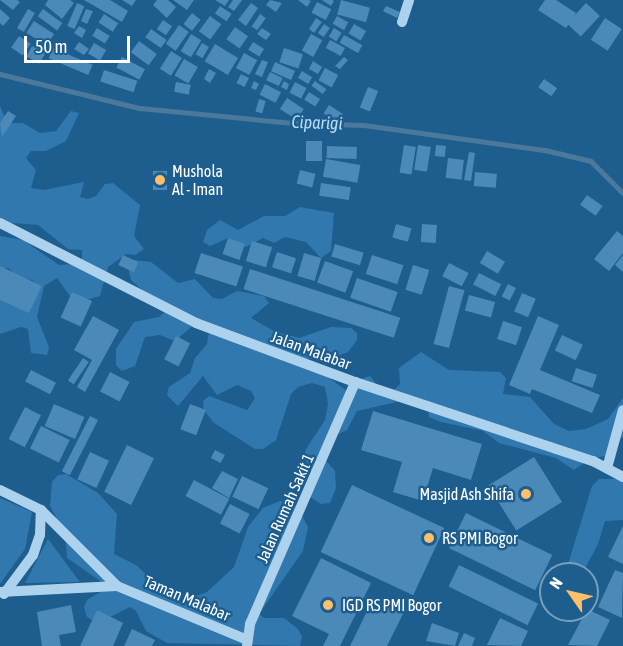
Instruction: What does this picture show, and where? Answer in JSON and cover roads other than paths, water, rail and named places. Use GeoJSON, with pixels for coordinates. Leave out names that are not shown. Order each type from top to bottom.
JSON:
{"type":"FeatureCollection","features":[{"type":"Feature","properties":{"kind":"street"},"geometry":{"type":"LineString","coordinates":[[402,22],[409,0]]}},
{"type":"Feature","properties":{"kind":"street","name":"Jalan Malabar"},"geometry":{"type":"LineString","coordinates":[[0,223],[196,323],[354,382],[472,419],[607,468],[623,477]]}},
{"type":"Feature","properties":{"kind":"street","name":"Jalan Rumah Sakit 1"},"geometry":{"type":"LineString","coordinates":[[246,643],[354,382]]}},
{"type":"Feature","properties":{"kind":"street"},"geometry":{"type":"LineString","coordinates":[[607,468],[623,410]]}},
{"type":"Feature","properties":{"kind":"street","name":"Taman Malabar"},"geometry":{"type":"LineString","coordinates":[[0,490],[41,510],[117,586],[246,643]]}},
{"type":"Feature","properties":{"kind":"street","name":"Taman Malabar"},"geometry":{"type":"LineString","coordinates":[[2,593],[33,555],[40,535],[41,510]]}},
{"type":"Feature","properties":{"kind":"street","name":"Taman Malabar"},"geometry":{"type":"LineString","coordinates":[[2,593],[117,586]]}},
{"type":"Feature","properties":{"kind":"waterway","name":"Ciparigi"},"geometry":{"type":"LineString","coordinates":[[0,74],[140,108],[292,123],[364,125],[545,150],[591,161],[623,193]]}},
{"type":"Feature","properties":{"kind":"place","name":"Mushola Al - Iman"},"geometry":{"type":"Point","coordinates":[160,180]}},
{"type":"Feature","properties":{"kind":"place","name":"Masjid Ash Shifa"},"geometry":{"type":"Point","coordinates":[526,494]}},
{"type":"Feature","properties":{"kind":"place","name":"RS PMI Bogor"},"geometry":{"type":"Point","coordinates":[429,538]}},
{"type":"Feature","properties":{"kind":"place","name":"IGD RS PMI Bogor"},"geometry":{"type":"Point","coordinates":[328,605]}}]}
